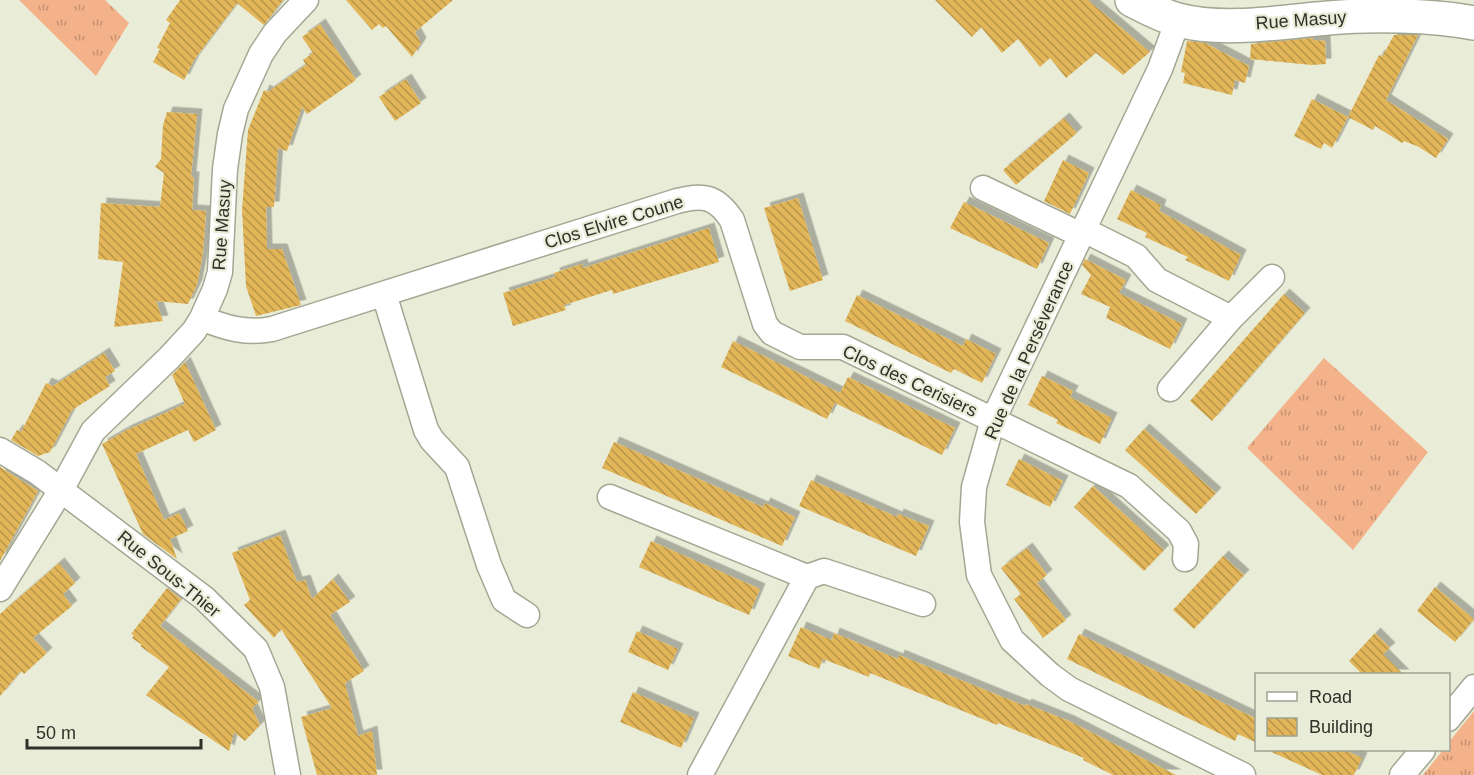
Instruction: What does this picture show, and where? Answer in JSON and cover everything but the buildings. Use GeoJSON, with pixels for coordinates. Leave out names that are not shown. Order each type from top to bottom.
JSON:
{"type":"FeatureCollection","features":[{"type":"Feature","properties":{"kind":"street","name":"Rue Masuy"},"geometry":{"type":"LineString","coordinates":[[0,589],[61,490],[93,431],[169,358],[194,331],[202,318],[215,290],[220,272],[225,169],[236,109],[261,54],[275,33],[306,0]]}},
{"type":"Feature","properties":{"kind":"street","name":"Rue Masuy"},"geometry":{"type":"LineString","coordinates":[[1132,0],[1178,20],[1231,25],[1362,16],[1456,20],[1474,23]]}},
{"type":"Feature","properties":{"kind":"street","name":"Rue de la Perséverance"},"geometry":{"type":"LineString","coordinates":[[1178,20],[1160,69],[993,420],[974,487],[972,522],[980,575],[1012,640],[1050,675],[1070,689],[1243,775]]}},
{"type":"Feature","properties":{"kind":"street"},"geometry":{"type":"LineString","coordinates":[[983,188],[1136,256],[1157,280],[1231,318]]}},
{"type":"Feature","properties":{"kind":"street","name":"Clos Elvire Coune"},"geometry":{"type":"LineString","coordinates":[[202,318],[222,326],[257,332],[273,330],[677,201],[701,197],[713,200],[724,207],[732,220],[765,324]]}},
{"type":"Feature","properties":{"kind":"street"},"geometry":{"type":"LineString","coordinates":[[1170,389],[1231,318],[1272,277]]}},
{"type":"Feature","properties":{"kind":"street"},"geometry":{"type":"LineString","coordinates":[[384,294],[426,430],[432,440],[457,467],[496,585],[504,600],[526,615]]}},
{"type":"Feature","properties":{"kind":"street","name":"Clos des Cerisiers"},"geometry":{"type":"LineString","coordinates":[[765,324],[772,333],[800,346],[843,347],[1129,486],[1179,531],[1186,544],[1185,559]]}},
{"type":"Feature","properties":{"kind":"street","name":"Rue Sous-Thier"},"geometry":{"type":"LineString","coordinates":[[0,450],[38,472],[204,598],[256,649],[272,687],[288,775]]}},
{"type":"Feature","properties":{"kind":"street"},"geometry":{"type":"LineString","coordinates":[[610,497],[807,577],[824,571],[923,604]]}},
{"type":"Feature","properties":{"kind":"street"},"geometry":{"type":"LineString","coordinates":[[700,775],[807,577]]}},
{"type":"Feature","properties":{"kind":"street"},"geometry":{"type":"LineString","coordinates":[[1450,718],[1474,687]]}},
{"type":"Feature","properties":{"kind":"street"},"geometry":{"type":"LineString","coordinates":[[1402,775],[1422,751]]}},
{"type":"Feature","properties":{"kind":"green space"},"geometry":{"type":"Polygon","coordinates":[[[19,0],[105,0],[129,23],[96,76],[19,0]]]}},
{"type":"Feature","properties":{"kind":"green space"},"geometry":{"type":"Polygon","coordinates":[[[1324,358],[1428,452],[1353,550],[1247,448],[1324,358]]]}},
{"type":"Feature","properties":{"kind":"green space"},"geometry":{"type":"Polygon","coordinates":[[[1474,711],[1474,775],[1423,775],[1442,751],[1450,751],[1450,741],[1474,711]]]}}]}
